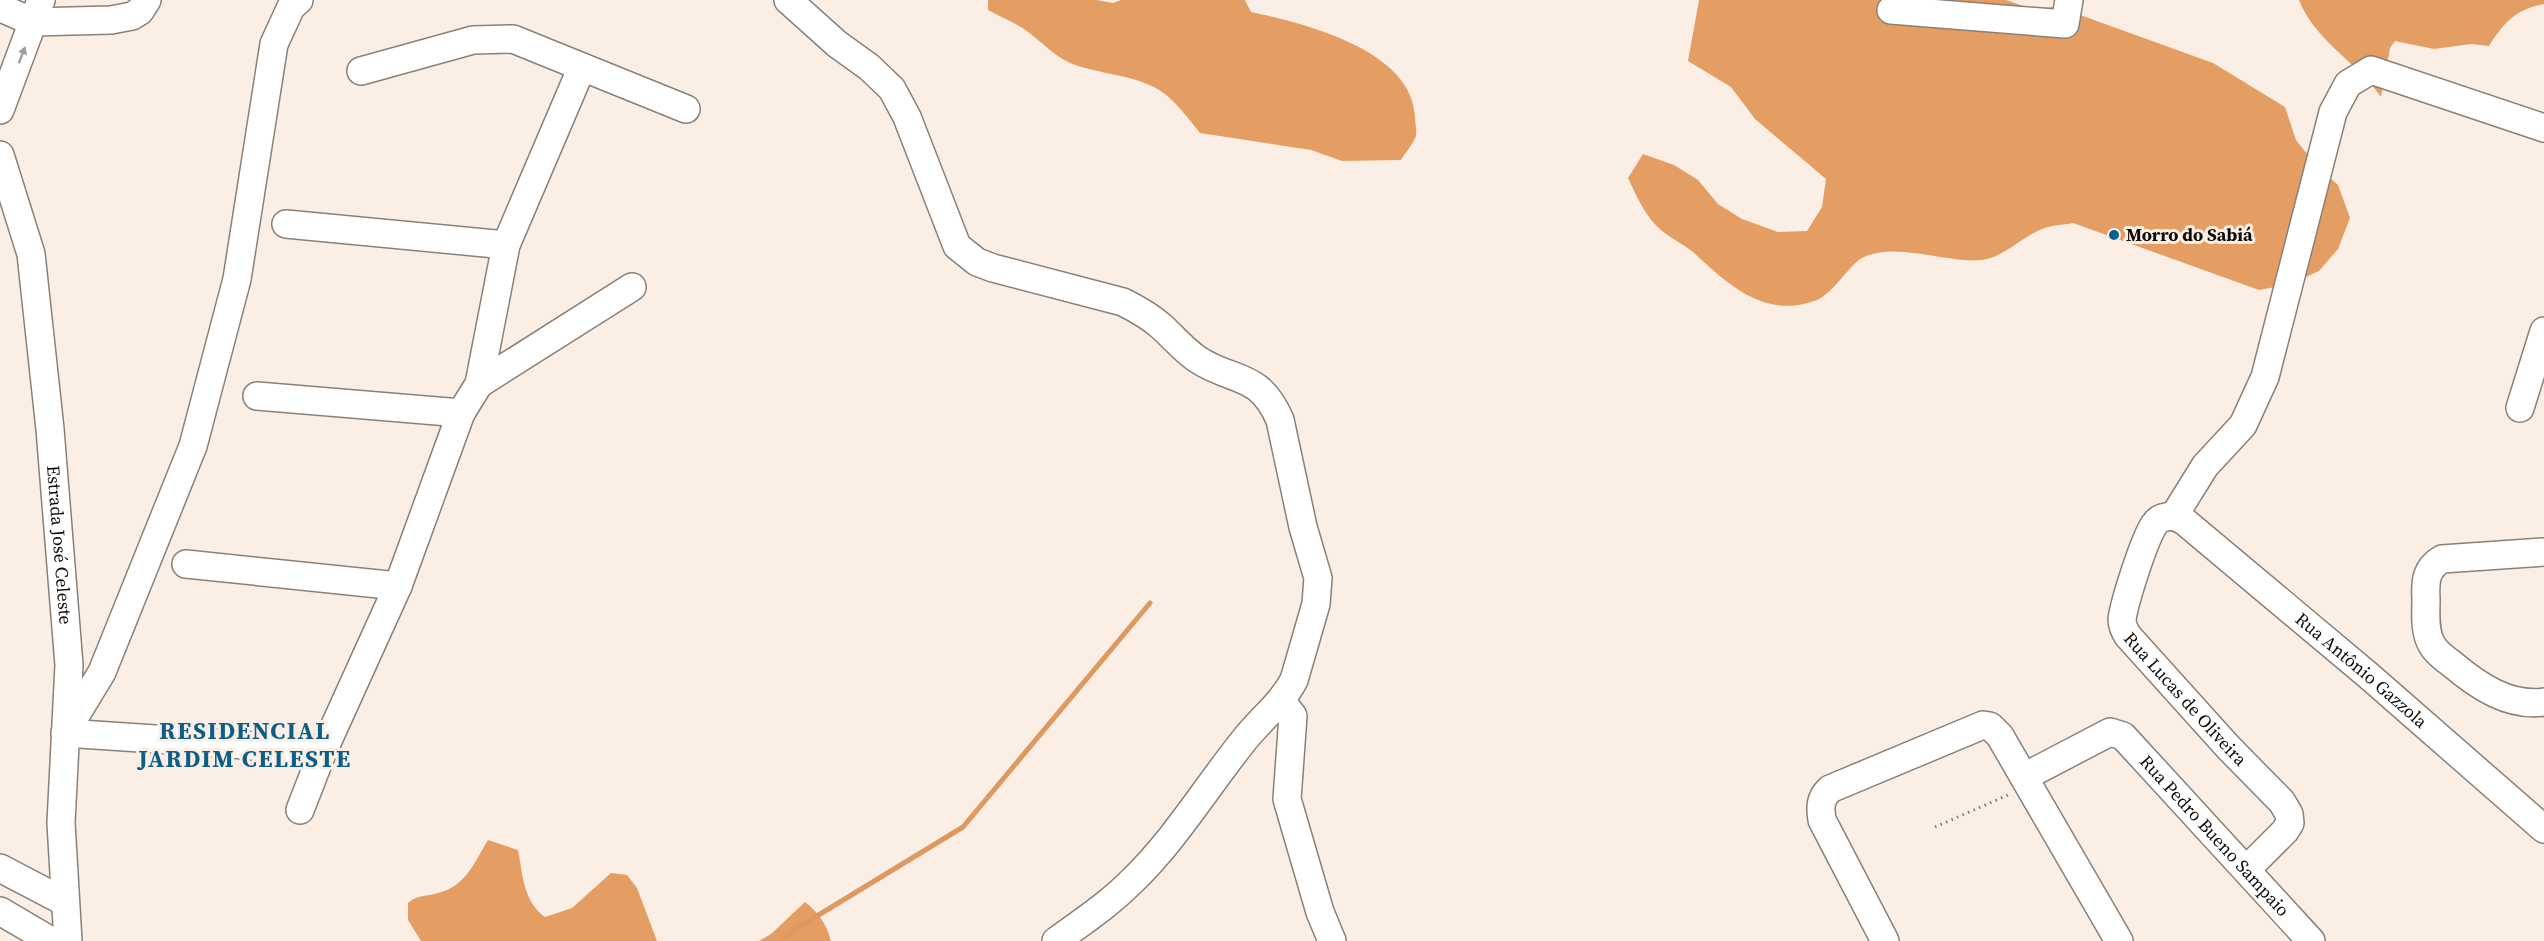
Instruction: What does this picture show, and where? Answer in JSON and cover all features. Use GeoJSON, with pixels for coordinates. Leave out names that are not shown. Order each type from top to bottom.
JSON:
{"type":"FeatureCollection","features":[{"type":"Feature","properties":{"kind":"street"},"geometry":{"type":"LineString","coordinates":[[3,6],[111,20],[132,16],[140,11],[147,0]]}},
{"type":"Feature","properties":{"kind":"street"},"geometry":{"type":"LineString","coordinates":[[88,671],[127,614],[140,574],[193,446],[237,279],[274,44],[291,6],[299,0]]}},
{"type":"Feature","properties":{"kind":"street"},"geometry":{"type":"LineString","coordinates":[[788,0],[837,44],[882,79],[896,95],[907,117],[957,246],[966,255],[993,268],[1123,302],[1151,318],[1199,360],[1246,379],[1261,389],[1273,403],[1280,420],[1318,586],[1316,604],[1294,680],[1281,700],[1245,738],[1174,832],[1133,880],[1108,904],[1056,941]]}},
{"type":"Feature","properties":{"kind":"street"},"geometry":{"type":"LineString","coordinates":[[1891,10],[2064,24],[2069,0]]}},
{"type":"Feature","properties":{"kind":"street"},"geometry":{"type":"LineString","coordinates":[[0,110],[37,11]]}},
{"type":"Feature","properties":{"kind":"street"},"geometry":{"type":"LineString","coordinates":[[361,71],[473,40],[513,39],[686,109]]}},
{"type":"Feature","properties":{"kind":"street"},"geometry":{"type":"LineString","coordinates":[[300,810],[321,756],[398,586],[461,413],[479,384],[506,245],[582,67]]}},
{"type":"Feature","properties":{"kind":"street"},"geometry":{"type":"LineString","coordinates":[[2174,516],[2205,466],[2244,425],[2265,377],[2333,112],[2348,84],[2371,70],[2544,128]]}},
{"type":"Feature","properties":{"kind":"street","name":"Estrada José Celeste"},"geometry":{"type":"LineString","coordinates":[[0,155],[26,233],[34,276],[50,429],[88,671],[65,733],[61,823],[68,941]]}},
{"type":"Feature","properties":{"kind":"street"},"geometry":{"type":"LineString","coordinates":[[286,224],[506,245]]}},
{"type":"Feature","properties":{"kind":"street"},"geometry":{"type":"LineString","coordinates":[[479,384],[632,286]]}},
{"type":"Feature","properties":{"kind":"street"},"geometry":{"type":"LineString","coordinates":[[2520,408],[2544,331]]}},
{"type":"Feature","properties":{"kind":"street"},"geometry":{"type":"LineString","coordinates":[[257,396],[461,413]]}},
{"type":"Feature","properties":{"kind":"street","name":"Rua Antônio Gazzola"},"geometry":{"type":"LineString","coordinates":[[2174,516],[2184,521],[2369,676],[2544,829]]}},
{"type":"Feature","properties":{"kind":"street","name":"Rua Lucas de Oliveira"},"geometry":{"type":"LineString","coordinates":[[2174,516],[2161,518],[2153,526],[2132,582],[2123,627],[2128,636],[2228,747],[2282,802],[2289,814],[2290,824],[2285,831],[2247,869]]}},
{"type":"Feature","properties":{"kind":"street"},"geometry":{"type":"LineString","coordinates":[[2541,706],[2495,694],[2442,656],[2432,645],[2427,632],[2425,590],[2431,565],[2442,559],[2544,552]]}},
{"type":"Feature","properties":{"kind":"street"},"geometry":{"type":"LineString","coordinates":[[186,564],[398,586]]}},
{"type":"Feature","properties":{"kind":"street"},"geometry":{"type":"LineString","coordinates":[[1281,700],[1293,716],[1287,799],[1320,912],[1332,941]]}},
{"type":"Feature","properties":{"kind":"street"},"geometry":{"type":"LineString","coordinates":[[1885,941],[1822,820],[1820,807],[1823,795],[1830,789],[1976,726],[1990,726],[2000,736],[2120,941]]}},
{"type":"Feature","properties":{"kind":"street","name":"Rua Pedro Bueno Sampaio"},"geometry":{"type":"LineString","coordinates":[[2027,782],[2110,732],[2118,733],[2247,869],[2311,941]]}},
{"type":"Feature","properties":{"kind":"street"},"geometry":{"type":"LineString","coordinates":[[65,733],[245,744],[321,756]]}},
{"type":"Feature","properties":{"kind":"street"},"geometry":{"type":"LineString","coordinates":[[0,868],[65,902]]}},
{"type":"Feature","properties":{"kind":"street"},"geometry":{"type":"LineString","coordinates":[[0,911],[51,941]]}},
{"type":"Feature","properties":{"kind":"path"},"geometry":{"type":"LineString","coordinates":[[1935,826],[2027,782]]}},
{"type":"Feature","properties":{"kind":"shaded area"},"geometry":{"type":"Polygon","coordinates":[[[988,0],[1097,0],[1113,3],[1121,0],[1245,0],[1251,12],[1326,32],[1376,57],[1396,74],[1410,94],[1416,136],[1401,160],[1342,161],[1311,150],[1200,133],[1176,104],[1159,90],[1139,81],[1070,63],[1021,27],[988,10],[988,0]]]}},
{"type":"Feature","properties":{"kind":"shaded area"},"geometry":{"type":"Polygon","coordinates":[[[1699,0],[2006,0],[2029,8],[2058,7],[2213,63],[2285,107],[2296,140],[2316,165],[2338,185],[2350,218],[2338,249],[2319,271],[2291,284],[2259,290],[2073,223],[2042,229],[2005,251],[1981,260],[1952,259],[1906,252],[1877,253],[1859,260],[1830,291],[1817,300],[1798,305],[1764,302],[1734,287],[1693,252],[1656,226],[1638,200],[1628,178],[1643,154],[1674,165],[1698,180],[1718,204],[1742,219],[1778,232],[1807,231],[1822,207],[1826,179],[1755,119],[1731,87],[1688,61],[1699,0]]]}},
{"type":"Feature","properties":{"kind":"shaded area"},"geometry":{"type":"Polygon","coordinates":[[[2299,0],[2544,0],[2544,4],[2518,13],[2506,23],[2489,46],[2471,44],[2434,49],[2395,41],[2390,48],[2381,97],[2315,28],[2299,0]]]}},
{"type":"Feature","properties":{"kind":"shaded area"},"geometry":{"type":"Polygon","coordinates":[[[488,840],[518,850],[528,895],[538,911],[545,917],[572,908],[611,873],[627,875],[637,888],[657,941],[421,941],[408,920],[408,903],[415,898],[448,890],[456,885],[468,873],[488,840]]]}},
{"type":"Feature","properties":{"kind":"shaded area"},"geometry":{"type":"Polygon","coordinates":[[[805,902],[821,919],[831,941],[759,941],[771,934],[805,902]]]}},
{"type":"Feature","properties":{"kind":"waterway"},"geometry":{"type":"LineString","coordinates":[[782,941],[794,930],[963,827],[1150,603]]}},
{"type":"Feature","properties":{"kind":"place","name":"Morro do Sabiá"},"geometry":{"type":"Point","coordinates":[2114,235]}},
{"type":"Feature","properties":{"kind":"district","name":"RESIDENCIAL JARDIM CELESTE"},"geometry":{"type":"Point","coordinates":[245,745]}}]}
